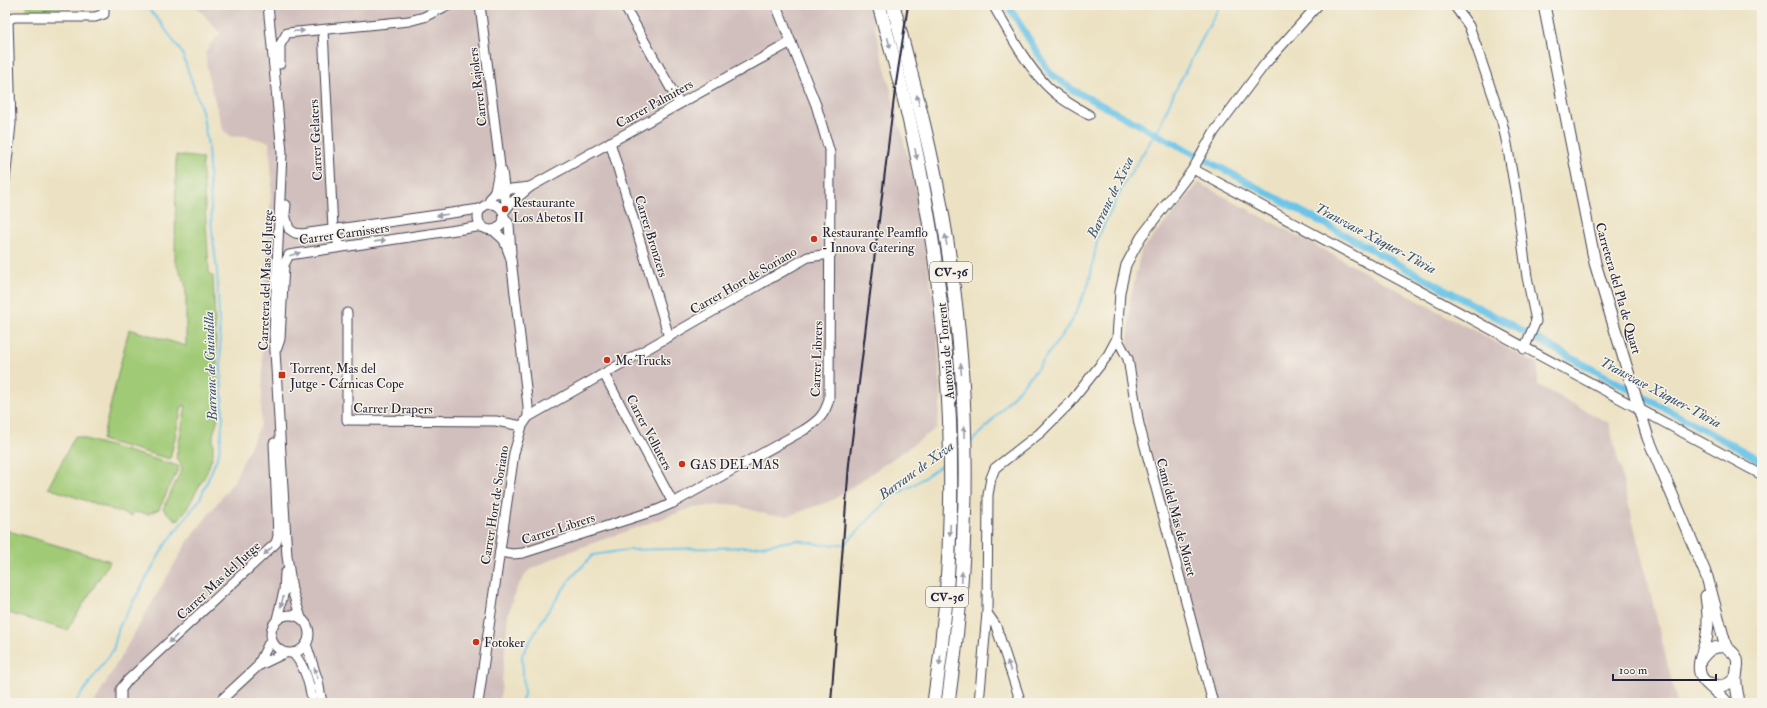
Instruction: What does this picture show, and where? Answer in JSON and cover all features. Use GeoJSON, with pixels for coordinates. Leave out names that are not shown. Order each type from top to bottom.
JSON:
{"type":"FeatureCollection","features":[{"type":"Feature","properties":{"kind":"highway","name":"Autovia de Torrent"},"geometry":{"type":"LineString","coordinates":[[879,5],[912,131],[928,215],[944,327],[950,414],[952,491],[948,586],[934,703]]}},
{"type":"Feature","properties":{"kind":"highway","name":"Autovia de Torrent"},"geometry":{"type":"LineString","coordinates":[[893,5],[919,101],[942,212],[958,331],[964,408],[965,485],[962,588],[950,703]]}},
{"type":"Feature","properties":{"kind":"main road","name":"Carretera del Pla de Quart"},"geometry":{"type":"LineString","coordinates":[[1544,5],[1595,263],[1648,438],[1707,577],[1726,647],[1734,652],[1739,661],[1736,676],[1739,703]]}},
{"type":"Feature","properties":{"kind":"main road"},"geometry":{"type":"LineString","coordinates":[[1687,529],[1702,575],[1707,606],[1707,634],[1705,648],[1699,661],[1700,671],[1703,679],[1718,692],[1727,703]]}},
{"type":"Feature","properties":{"kind":"main road"},"geometry":{"type":"LineString","coordinates":[[1699,661],[1707,651],[1716,646],[1726,647]]}},
{"type":"Feature","properties":{"kind":"main road"},"geometry":{"type":"LineString","coordinates":[[1703,679],[1714,686],[1722,686],[1728,684],[1736,676]]}},
{"type":"Feature","properties":{"kind":"street"},"geometry":{"type":"LineString","coordinates":[[5,180],[10,135],[8,20],[14,16],[95,17],[104,14],[104,5]]}},
{"type":"Feature","properties":{"kind":"street","name":"Carretera del Mas del Jutge"},"geometry":{"type":"LineString","coordinates":[[268,5],[281,133],[282,173],[274,334],[286,556],[284,591],[278,619]]}},
{"type":"Feature","properties":{"kind":"street"},"geometry":{"type":"LineString","coordinates":[[278,100],[281,79],[280,45],[287,33],[293,31],[323,30],[409,21],[424,17],[448,5]]}},
{"type":"Feature","properties":{"kind":"street","name":"Carrer Rajolers"},"geometry":{"type":"LineString","coordinates":[[480,5],[500,166],[505,192],[506,203],[503,213],[509,224],[512,245],[511,259],[528,399],[528,417]]}},
{"type":"Feature","properties":{"kind":"street"},"geometry":{"type":"LineString","coordinates":[[624,5],[680,103]]}},
{"type":"Feature","properties":{"kind":"street","name":"Carrer Librers"},"geometry":{"type":"LineString","coordinates":[[500,552],[514,554],[523,553],[657,510],[673,503],[804,430],[822,418],[829,399],[831,254],[830,152],[816,105],[776,5]]}},
{"type":"Feature","properties":{"kind":"street"},"geometry":{"type":"LineString","coordinates":[[993,5],[1029,64],[1046,86],[1062,99],[1089,115]]}},
{"type":"Feature","properties":{"kind":"street"},"geometry":{"type":"LineString","coordinates":[[979,703],[987,613],[988,494],[991,478],[995,468],[1040,432],[1070,403],[1108,355],[1117,338],[1120,292],[1126,265],[1141,237],[1195,166],[1214,132],[1265,64],[1318,5]]}},
{"type":"Feature","properties":{"kind":"street"},"geometry":{"type":"LineString","coordinates":[[1454,5],[1469,26],[1502,122],[1516,195],[1527,277],[1536,321],[1524,349]]}},
{"type":"Feature","properties":{"kind":"street","name":"Carrer Gelaters"},"geometry":{"type":"LineString","coordinates":[[323,30],[333,229],[335,237],[341,246]]}},
{"type":"Feature","properties":{"kind":"street","name":"Carrer Palmiters"},"geometry":{"type":"LineString","coordinates":[[503,213],[511,202],[530,187],[791,42]]}},
{"type":"Feature","properties":{"kind":"street","name":"Carrer Bronzers"},"geometry":{"type":"LineString","coordinates":[[610,142],[669,337]]}},
{"type":"Feature","properties":{"kind":"street","name":"Carrer Rajolers"},"geometry":{"type":"LineString","coordinates":[[490,201],[498,178],[500,166]]}},
{"type":"Feature","properties":{"kind":"street"},"geometry":{"type":"LineString","coordinates":[[1195,166],[1524,349],[1639,407],[1762,475]]}},
{"type":"Feature","properties":{"kind":"street","name":"Carrer Carnissers"},"geometry":{"type":"LineString","coordinates":[[282,173],[286,193],[285,214],[289,229],[295,233],[302,234],[480,209],[490,201]]}},
{"type":"Feature","properties":{"kind":"street"},"geometry":{"type":"LineString","coordinates":[[503,178],[518,188]]}},
{"type":"Feature","properties":{"kind":"street","name":"Carrer Palmiters"},"geometry":{"type":"LineString","coordinates":[[490,201],[505,192],[518,188],[530,187]]}},
{"type":"Feature","properties":{"kind":"street"},"geometry":{"type":"LineString","coordinates":[[490,201],[503,213],[500,227],[493,230]]}},
{"type":"Feature","properties":{"kind":"street"},"geometry":{"type":"LineString","coordinates":[[480,209],[478,219],[483,227]]}},
{"type":"Feature","properties":{"kind":"street","name":"Carrer Carnissers"},"geometry":{"type":"LineString","coordinates":[[275,356],[280,339],[284,265],[286,259],[292,254],[476,227],[483,227],[493,230]]}},
{"type":"Feature","properties":{"kind":"street","name":"Carrer Rajolers"},"geometry":{"type":"LineString","coordinates":[[493,230],[504,240],[511,259]]}},
{"type":"Feature","properties":{"kind":"street","name":"Carrer Hort de Soriano"},"geometry":{"type":"LineString","coordinates":[[478,703],[514,453],[522,426],[528,417],[808,257],[831,254]]}},
{"type":"Feature","properties":{"kind":"street","name":"Carrer Drapers"},"geometry":{"type":"LineString","coordinates":[[346,313],[347,420],[496,421],[522,426]]}},
{"type":"Feature","properties":{"kind":"street","name":"Camí del Mas de Moret"},"geometry":{"type":"LineString","coordinates":[[1117,338],[1128,359],[1139,424],[1213,703]]}},
{"type":"Feature","properties":{"kind":"street","name":"Carrer Velluters"},"geometry":{"type":"LineString","coordinates":[[604,374],[673,503]]}},
{"type":"Feature","properties":{"kind":"street","name":"Carrer Mas del Jutge"},"geometry":{"type":"LineString","coordinates":[[121,703],[121,689],[128,680],[276,543],[278,536],[274,436],[278,404]]}},
{"type":"Feature","properties":{"kind":"street","name":"Carretera del Mas del Jutge"},"geometry":{"type":"LineString","coordinates":[[286,556],[292,590],[301,618]]}},
{"type":"Feature","properties":{"kind":"street"},"geometry":{"type":"LineString","coordinates":[[987,613],[996,626],[1021,703]]}},
{"type":"Feature","properties":{"kind":"street"},"geometry":{"type":"LineString","coordinates":[[258,666],[271,639],[271,632],[278,619],[289,615],[301,618],[309,630],[306,644],[318,681],[322,703]]}},
{"type":"Feature","properties":{"kind":"street"},"geometry":{"type":"LineString","coordinates":[[271,639],[274,645],[289,653],[302,664],[308,677],[313,703]]}},
{"type":"Feature","properties":{"kind":"street"},"geometry":{"type":"LineString","coordinates":[[218,703],[258,666],[289,653],[298,652],[306,644]]}},
{"type":"Feature","properties":{"kind":"shaded area"},"geometry":{"type":"Polygon","coordinates":[[[195,5],[869,5],[915,185],[937,326],[941,398],[937,428],[833,500],[788,516],[769,515],[732,504],[691,508],[560,555],[528,571],[516,589],[508,615],[501,693],[498,703],[94,703],[186,544],[234,481],[261,424],[263,365],[261,342],[272,180],[269,142],[245,136],[232,137],[223,130],[209,80],[205,53],[215,38],[221,34],[195,5]]]}},
{"type":"Feature","properties":{"kind":"shaded area"},"geometry":{"type":"Polygon","coordinates":[[[1199,183],[1538,365],[1538,385],[1609,423],[1677,703],[1219,703],[1215,695],[1163,506],[1128,350],[1130,300],[1141,251],[1199,183]]]}},
{"type":"Feature","properties":{"kind":"green space"},"geometry":{"type":"Polygon","coordinates":[[[27,5],[60,5],[60,14],[27,15],[27,5]]]}},
{"type":"Feature","properties":{"kind":"green space"},"geometry":{"type":"Polygon","coordinates":[[[176,155],[202,158],[209,272],[213,277],[219,414],[213,435],[213,454],[207,472],[186,510],[177,521],[163,509],[182,469],[180,462],[176,458],[186,406],[182,406],[170,459],[102,440],[129,329],[186,346],[185,282],[175,262],[176,155]]]}},
{"type":"Feature","properties":{"kind":"green space"},"geometry":{"type":"Polygon","coordinates":[[[75,436],[178,466],[179,467],[159,509],[148,514],[133,512],[132,516],[48,488],[75,436]]]}},
{"type":"Feature","properties":{"kind":"green space"},"geometry":{"type":"Polygon","coordinates":[[[5,530],[110,561],[67,630],[5,612],[5,530]]]}},
{"type":"Feature","properties":{"kind":"waterway","name":"Barranc de Guindilla"},"geometry":{"type":"LineString","coordinates":[[75,703],[113,650],[119,627],[165,545],[200,499],[219,453],[223,417],[217,270],[212,230],[208,146],[202,111],[182,53],[161,23],[145,5]]}},
{"type":"Feature","properties":{"kind":"waterway","name":"Transvase Xùquer-Tùria"},"geometry":{"type":"LineString","coordinates":[[1008,5],[1050,73],[1073,90],[1225,170],[1762,461]]}},
{"type":"Feature","properties":{"kind":"waterway","name":"Barranc de Xiva"},"geometry":{"type":"LineString","coordinates":[[970,443],[988,425],[1036,370],[1071,323],[1089,283],[1098,237],[1124,184],[1158,129],[1174,93],[1220,5]]}},
{"type":"Feature","properties":{"kind":"waterway","name":"Barranc de Xiva"},"geometry":{"type":"LineString","coordinates":[[521,703],[524,694],[522,655],[544,617],[571,578],[593,555],[627,550],[754,547],[798,540],[822,545],[845,544],[891,497],[915,484],[945,463]]}},
{"type":"Feature","properties":{"kind":"railway"},"geometry":{"type":"LineString","coordinates":[[831,703],[849,464],[895,90],[908,5]]}},
{"type":"Feature","properties":{"kind":"place","name":"Restaurante Los Abetos II"},"geometry":{"type":"Point","coordinates":[505,209]}},
{"type":"Feature","properties":{"kind":"place","name":"Restaurante Peamflo - Innova Catering"},"geometry":{"type":"Point","coordinates":[814,239]}},
{"type":"Feature","properties":{"kind":"place","name":"Mc Trucks"},"geometry":{"type":"Point","coordinates":[607,360]}},
{"type":"Feature","properties":{"kind":"place","name":"Torrent, Mas del Jutge - Cárnicas Cope"},"geometry":{"type":"Point","coordinates":[282,375]}},
{"type":"Feature","properties":{"kind":"place","name":"GAS DEL MAS"},"geometry":{"type":"Point","coordinates":[682,464]}},
{"type":"Feature","properties":{"kind":"place","name":"Fotoker"},"geometry":{"type":"Point","coordinates":[476,642]}}]}
